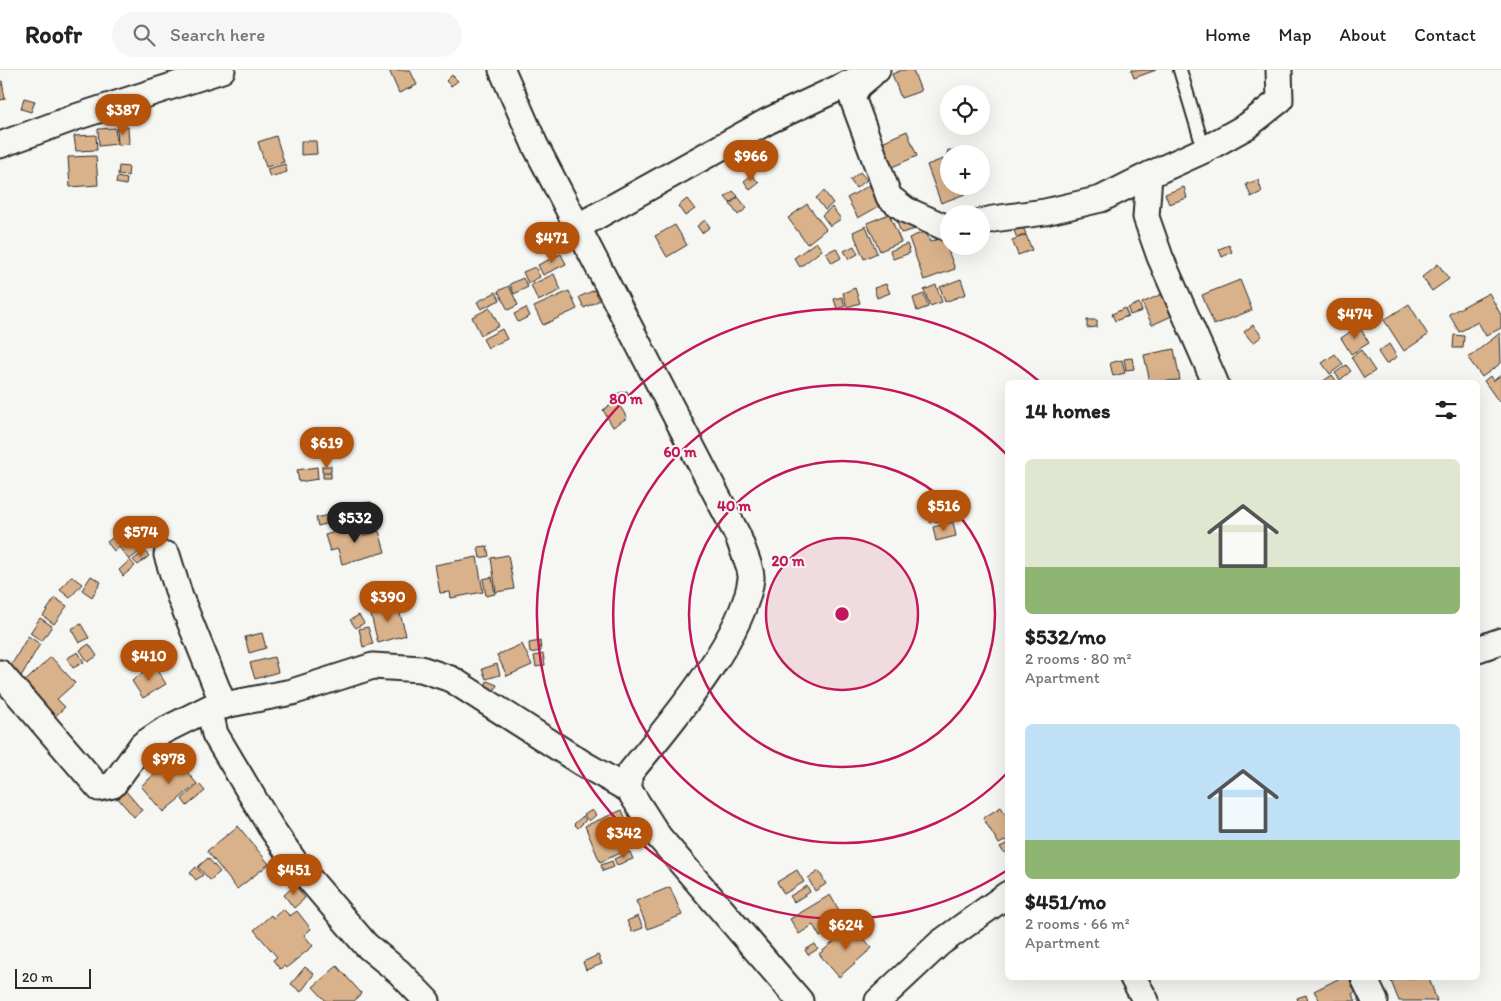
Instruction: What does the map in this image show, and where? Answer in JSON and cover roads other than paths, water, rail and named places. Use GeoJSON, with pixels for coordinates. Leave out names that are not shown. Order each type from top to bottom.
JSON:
{"type":"FeatureCollection","features":[{"type":"Feature","properties":{"kind":"street"},"geometry":{"type":"LineString","coordinates":[[0,145],[76,117],[222,70]]}},
{"type":"Feature","properties":{"kind":"street"},"geometry":{"type":"LineString","coordinates":[[502,70],[535,144],[738,536],[752,578],[743,608],[732,632],[692,696],[629,774],[629,790]]}},
{"type":"Feature","properties":{"kind":"street"},"geometry":{"type":"LineString","coordinates":[[579,226],[768,121],[877,70],[858,86],[852,97],[889,197],[906,210],[940,225]]}},
{"type":"Feature","properties":{"kind":"street"},"geometry":{"type":"LineString","coordinates":[[990,220],[1046,212],[1101,199],[1204,150],[1247,126],[1280,100],[1279,70]]}},
{"type":"Feature","properties":{"kind":"street"},"geometry":{"type":"LineString","coordinates":[[1149,175],[1146,218],[1160,257],[1214,380]]}},
{"type":"Feature","properties":{"kind":"street"},"geometry":{"type":"LineString","coordinates":[[167,555],[217,707],[215,734],[270,826],[294,861],[366,945],[399,972],[427,1001]]}},
{"type":"Feature","properties":{"kind":"street"},"geometry":{"type":"LineString","coordinates":[[1480,648],[1501,641]]}},
{"type":"Feature","properties":{"kind":"street"},"geometry":{"type":"LineString","coordinates":[[0,673],[99,788],[112,785],[142,745],[163,731],[217,707],[292,692],[373,666],[421,669],[451,679],[573,758],[629,790],[659,837],[800,1001]]}},
{"type":"Feature","properties":{"kind":"street"},"geometry":{"type":"LineString","coordinates":[[878,1001],[940,943],[1005,896]]}},
{"type":"Feature","properties":{"kind":"street"},"geometry":{"type":"LineString","coordinates":[[1134,980],[1146,1001]]}},
{"type":"Feature","properties":{"kind":"street"},"geometry":{"type":"LineString","coordinates":[[1365,980],[1375,1001]]}},
{"type":"Feature","properties":{"kind":"lane"},"geometry":{"type":"LineString","coordinates":[[1180,70],[1204,150]]}}]}
